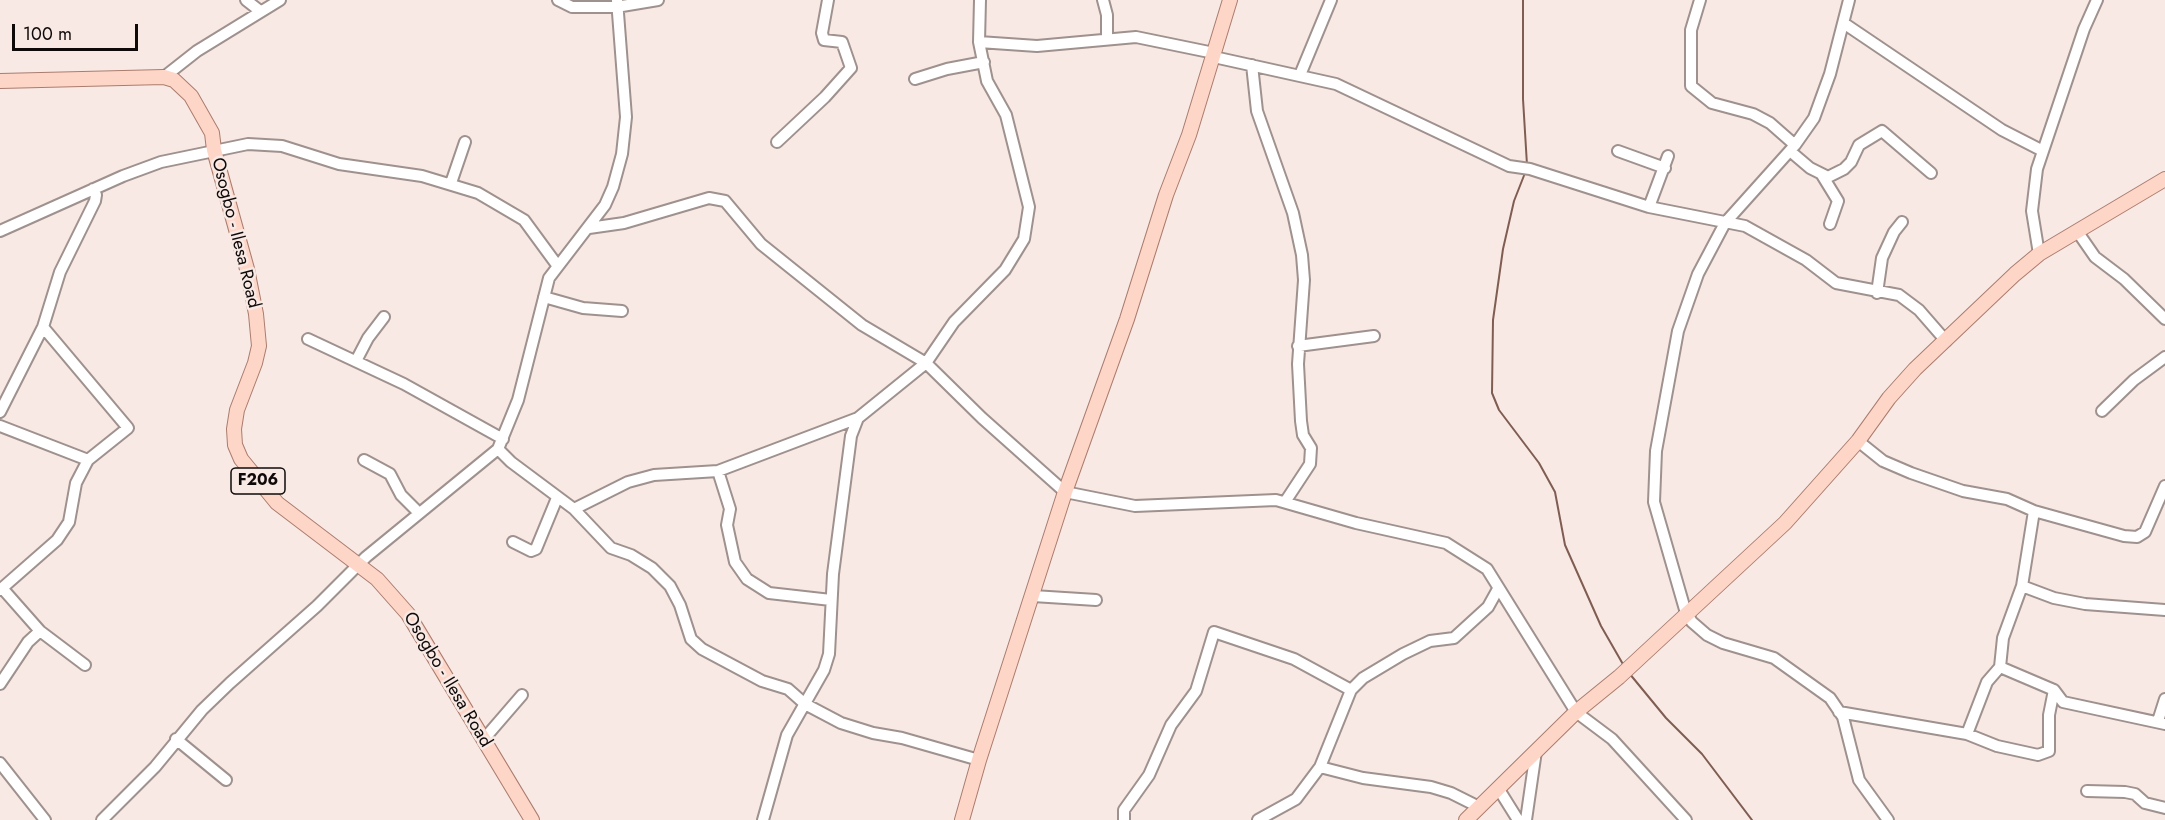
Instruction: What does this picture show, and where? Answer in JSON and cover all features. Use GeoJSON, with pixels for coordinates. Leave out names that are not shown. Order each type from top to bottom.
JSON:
{"type":"FeatureCollection","features":[{"type":"Feature","properties":{"kind":"main road"},"geometry":{"type":"LineString","coordinates":[[962,820],[1065,492],[1128,319],[1166,195],[1189,135],[1230,0]]}},
{"type":"Feature","properties":{"kind":"main road"},"geometry":{"type":"LineString","coordinates":[[0,81],[164,77]]}},
{"type":"Feature","properties":{"kind":"main road","name":"Osogbo - Ilesa Road"},"geometry":{"type":"LineString","coordinates":[[164,77],[174,80],[191,96],[212,133],[214,150],[253,294],[258,333],[255,363],[237,410],[234,429],[236,445],[250,471],[277,503],[377,579],[408,614],[532,820]]}},
{"type":"Feature","properties":{"kind":"main road"},"geometry":{"type":"LineString","coordinates":[[1466,820],[1576,712],[1619,677],[1634,660],[1785,523],[1858,441],[1889,398],[1946,340],[2039,254],[2165,179]]}},
{"type":"Feature","properties":{"kind":"street"},"geometry":{"type":"LineString","coordinates":[[246,0],[261,11]]}},
{"type":"Feature","properties":{"kind":"street"},"geometry":{"type":"LineString","coordinates":[[164,77],[197,51],[280,0]]}},
{"type":"Feature","properties":{"kind":"street"},"geometry":{"type":"LineString","coordinates":[[558,0],[572,7],[658,0]]}},
{"type":"Feature","properties":{"kind":"street"},"geometry":{"type":"LineString","coordinates":[[777,142],[825,97],[850,68],[842,42],[824,40],[822,33],[828,0]]}},
{"type":"Feature","properties":{"kind":"street"},"geometry":{"type":"LineString","coordinates":[[574,509],[628,482],[654,475],[718,471],[858,418],[926,363],[954,322],[1005,270],[1017,252],[1026,226],[1029,207],[1027,189],[1018,166],[1006,115],[994,99],[984,62],[980,42],[980,0]]}},
{"type":"Feature","properties":{"kind":"street"},"geometry":{"type":"LineString","coordinates":[[1103,0],[1107,15],[1107,39]]}},
{"type":"Feature","properties":{"kind":"street"},"geometry":{"type":"LineString","coordinates":[[1300,75],[1331,0]]}},
{"type":"Feature","properties":{"kind":"street"},"geometry":{"type":"LineString","coordinates":[[1700,0],[1691,30],[1691,86],[1712,103],[1753,114],[1770,123],[1822,175],[1838,201],[1830,224]]}},
{"type":"Feature","properties":{"kind":"street"},"geometry":{"type":"LineString","coordinates":[[1849,0],[1845,24],[1814,118],[1793,148],[1725,223],[1698,274],[1678,331],[1656,451],[1654,502],[1686,613],[1698,628],[1723,643],[1763,653],[1785,664],[1830,698],[1839,712],[1859,780],[1888,820]]}},
{"type":"Feature","properties":{"kind":"street"},"geometry":{"type":"LineString","coordinates":[[2039,254],[2032,212],[2037,169],[2084,29],[2097,0]]}},
{"type":"Feature","properties":{"kind":"street"},"geometry":{"type":"LineString","coordinates":[[102,820],[155,767],[176,739],[209,703],[359,565],[500,444],[518,400],[549,278],[605,205],[613,187],[622,154],[626,117],[616,4]]}},
{"type":"Feature","properties":{"kind":"street"},"geometry":{"type":"LineString","coordinates":[[1845,24],[2002,130],[2043,150]]}},
{"type":"Feature","properties":{"kind":"street"},"geometry":{"type":"LineString","coordinates":[[980,42],[1037,45],[1136,37],[1336,84],[1509,166],[1530,169],[1649,207],[1745,226],[1785,248],[1836,284],[1877,293],[1899,295],[1919,310],[1946,340]]}},
{"type":"Feature","properties":{"kind":"street"},"geometry":{"type":"LineString","coordinates":[[915,79],[947,69],[984,62]]}},
{"type":"Feature","properties":{"kind":"street"},"geometry":{"type":"LineString","coordinates":[[1252,65],[1257,111],[1293,213],[1302,255],[1304,280],[1298,346],[1301,421],[1303,435],[1311,448],[1310,464],[1285,502]]}},
{"type":"Feature","properties":{"kind":"street"},"geometry":{"type":"LineString","coordinates":[[1822,175],[1834,175],[1844,169],[1851,162],[1859,145],[1882,131],[1931,173]]}},
{"type":"Feature","properties":{"kind":"street"},"geometry":{"type":"LineString","coordinates":[[451,183],[465,142]]}},
{"type":"Feature","properties":{"kind":"street"},"geometry":{"type":"LineString","coordinates":[[0,231],[93,189],[161,162],[248,144],[282,146],[339,164],[422,176],[478,193],[524,220],[557,265]]}},
{"type":"Feature","properties":{"kind":"street"},"geometry":{"type":"LineString","coordinates":[[1618,151],[1666,162],[1649,207]]}},
{"type":"Feature","properties":{"kind":"street"},"geometry":{"type":"LineString","coordinates":[[0,412],[43,327],[60,272],[95,201],[96,195],[93,189]]}},
{"type":"Feature","properties":{"kind":"street"},"geometry":{"type":"LineString","coordinates":[[589,228],[624,223],[709,198],[724,201],[761,244],[862,325],[926,363],[982,418],[1065,492],[1135,506],[1257,499],[1285,502],[1356,523],[1446,543],[1487,569],[1576,712],[1612,739],[1686,820]]}},
{"type":"Feature","properties":{"kind":"street"},"geometry":{"type":"LineString","coordinates":[[1877,293],[1882,258],[1894,232],[1902,222]]}},
{"type":"Feature","properties":{"kind":"street"},"geometry":{"type":"LineString","coordinates":[[2077,231],[2095,257],[2124,279],[2165,319]]}},
{"type":"Feature","properties":{"kind":"street"},"geometry":{"type":"LineString","coordinates":[[544,297],[583,308],[622,311]]}},
{"type":"Feature","properties":{"kind":"street"},"geometry":{"type":"LineString","coordinates":[[356,361],[368,338],[384,317]]}},
{"type":"Feature","properties":{"kind":"street"},"geometry":{"type":"LineString","coordinates":[[43,327],[128,428],[88,460],[76,483],[69,522],[63,531],[44,553],[1,589],[40,630],[85,665]]}},
{"type":"Feature","properties":{"kind":"street"},"geometry":{"type":"LineString","coordinates":[[1298,346],[1374,336]]}},
{"type":"Feature","properties":{"kind":"street"},"geometry":{"type":"LineString","coordinates":[[308,339],[404,384],[500,444],[558,498],[574,509],[611,548],[631,555],[652,568],[670,586],[680,604],[692,639],[702,648],[762,681],[788,689],[805,704],[842,723],[873,734],[902,738],[979,760]]}},
{"type":"Feature","properties":{"kind":"street"},"geometry":{"type":"LineString","coordinates":[[2102,411],[2134,380],[2165,357]]}},
{"type":"Feature","properties":{"kind":"street"},"geometry":{"type":"LineString","coordinates":[[763,820],[787,735],[824,670],[830,654],[831,600],[851,436],[858,418]]}},
{"type":"Feature","properties":{"kind":"street"},"geometry":{"type":"LineString","coordinates":[[0,426],[88,460]]}},
{"type":"Feature","properties":{"kind":"street"},"geometry":{"type":"LineString","coordinates":[[1858,441],[1883,461],[1963,491],[2007,499],[2034,511],[2098,530],[2137,537],[2150,525],[2165,486]]}},
{"type":"Feature","properties":{"kind":"street"},"geometry":{"type":"LineString","coordinates":[[364,460],[390,474],[400,495],[418,513]]}},
{"type":"Feature","properties":{"kind":"street"},"geometry":{"type":"LineString","coordinates":[[718,471],[730,509],[727,525],[735,562],[747,579],[769,593],[831,600]]}},
{"type":"Feature","properties":{"kind":"street"},"geometry":{"type":"LineString","coordinates":[[513,542],[531,551],[536,549],[558,498]]}},
{"type":"Feature","properties":{"kind":"street"},"geometry":{"type":"LineString","coordinates":[[1967,734],[1987,681],[2000,667],[2004,638],[2022,586],[2034,511]]}},
{"type":"Feature","properties":{"kind":"street"},"geometry":{"type":"LineString","coordinates":[[2022,586],[2085,604],[2165,610]]}},
{"type":"Feature","properties":{"kind":"street"},"geometry":{"type":"LineString","coordinates":[[1258,820],[1296,799],[1320,767],[1351,690],[1363,678],[1430,641],[1454,638],[1488,607],[1498,589]]}},
{"type":"Feature","properties":{"kind":"street"},"geometry":{"type":"LineString","coordinates":[[1032,596],[1096,600]]}},
{"type":"Feature","properties":{"kind":"street"},"geometry":{"type":"LineString","coordinates":[[0,684],[28,642],[40,630]]}},
{"type":"Feature","properties":{"kind":"street"},"geometry":{"type":"LineString","coordinates":[[1124,820],[1124,810],[1149,775],[1171,725],[1196,691],[1214,632],[1294,660],[1351,690]]}},
{"type":"Feature","properties":{"kind":"street"},"geometry":{"type":"LineString","coordinates":[[2000,667],[2054,690],[2063,702],[2162,722],[2165,699]]}},
{"type":"Feature","properties":{"kind":"street"},"geometry":{"type":"LineString","coordinates":[[1839,712],[1967,734],[2022,753],[2038,755],[2049,751],[2049,714],[2054,690]]}},
{"type":"Feature","properties":{"kind":"street"},"geometry":{"type":"LineString","coordinates":[[484,739],[522,695]]}},
{"type":"Feature","properties":{"kind":"street"},"geometry":{"type":"LineString","coordinates":[[176,739],[226,780]]}},
{"type":"Feature","properties":{"kind":"street"},"geometry":{"type":"LineString","coordinates":[[1526,820],[1536,751]]}},
{"type":"Feature","properties":{"kind":"street"},"geometry":{"type":"LineString","coordinates":[[0,763],[45,820]]}},
{"type":"Feature","properties":{"kind":"street"},"geometry":{"type":"LineString","coordinates":[[1320,767],[1363,778],[1451,793],[1479,807]]}},
{"type":"Feature","properties":{"kind":"street"},"geometry":{"type":"LineString","coordinates":[[1498,788],[1518,820]]}},
{"type":"Feature","properties":{"kind":"street"},"geometry":{"type":"LineString","coordinates":[[2087,791],[2135,794],[2145,803],[2165,808]]}},
{"type":"Feature","properties":{"kind":"waterway"},"geometry":{"type":"LineString","coordinates":[[1523,0],[1523,99],[1527,165]]}},
{"type":"Feature","properties":{"kind":"waterway"},"geometry":{"type":"LineString","coordinates":[[1525,173],[1514,201],[1503,249],[1493,320],[1492,393],[1499,410],[1539,463],[1555,492],[1565,545],[1601,626],[1624,666]]}},
{"type":"Feature","properties":{"kind":"waterway"},"geometry":{"type":"LineString","coordinates":[[1629,673],[1666,718],[1702,754],[1752,820]]}}]}
